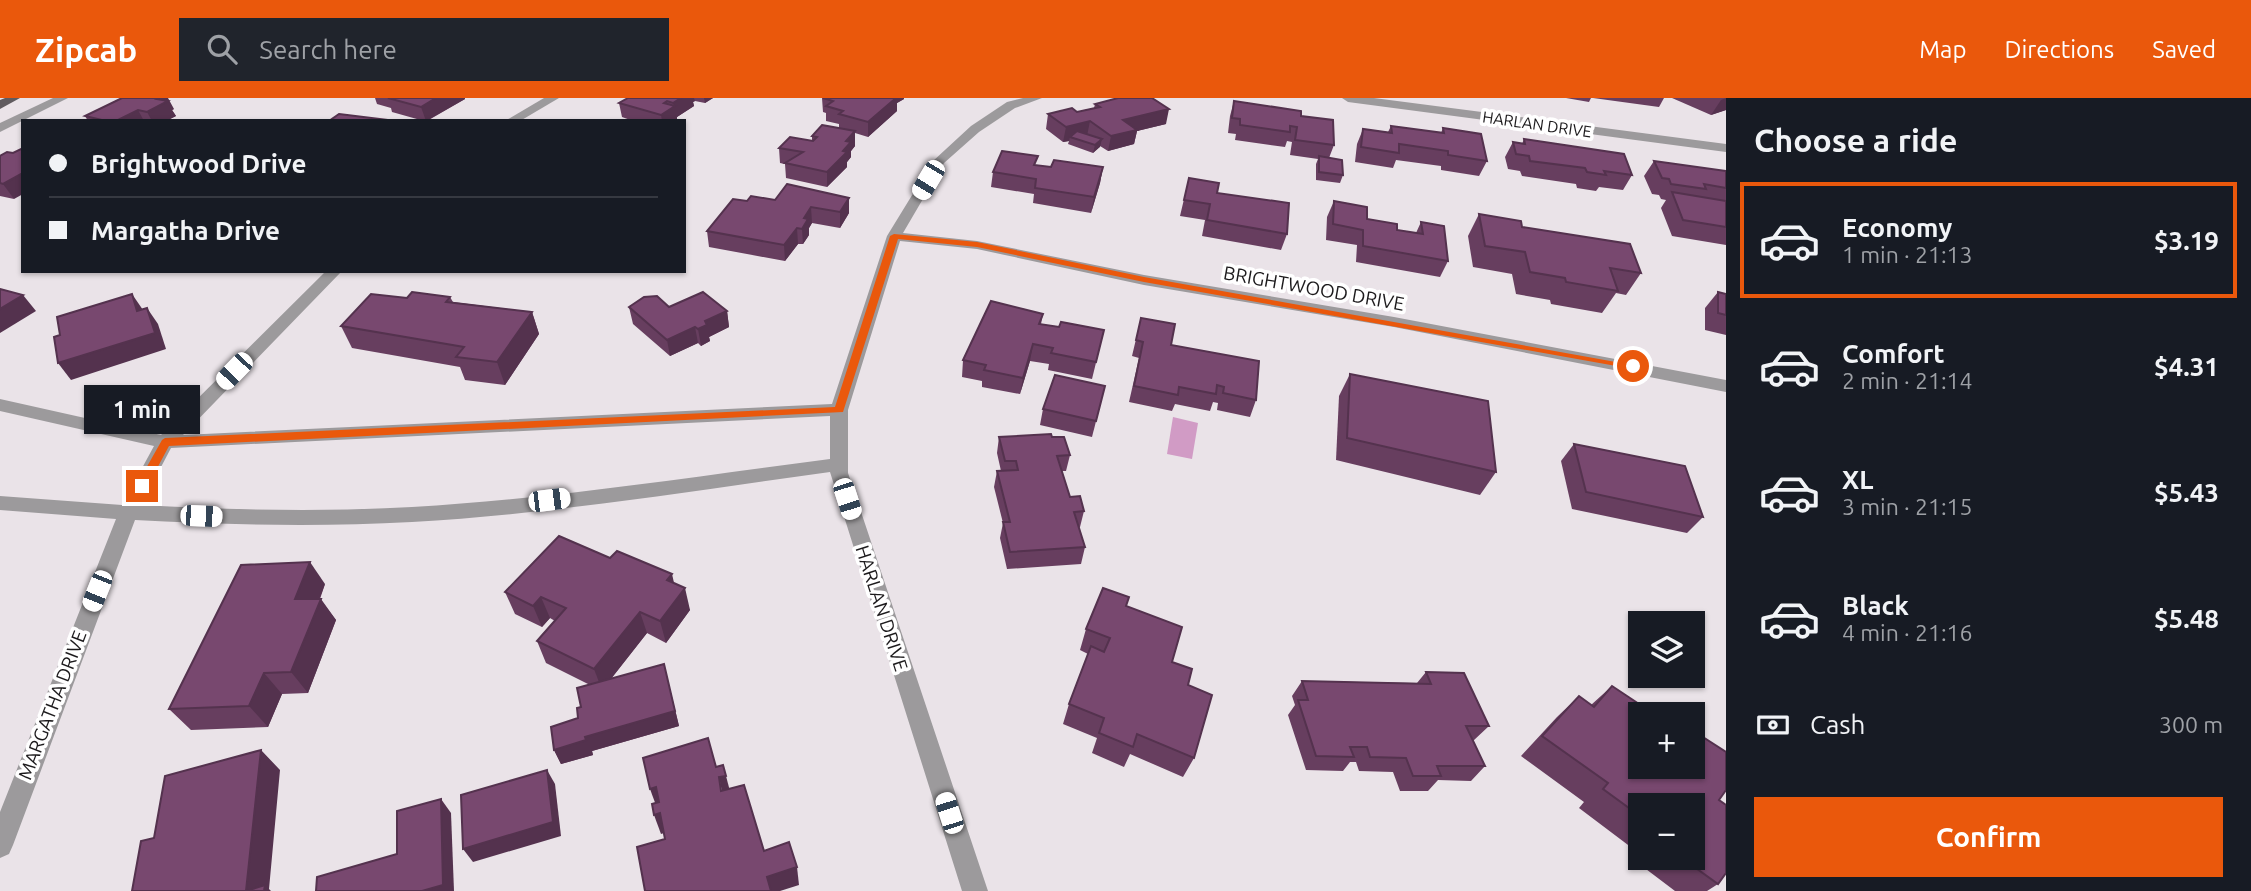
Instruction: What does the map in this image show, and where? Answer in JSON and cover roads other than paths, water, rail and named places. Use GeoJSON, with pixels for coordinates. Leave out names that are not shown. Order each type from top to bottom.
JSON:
{"type":"FeatureCollection","features":[{"type":"Feature","properties":{"kind":"main road"},"geometry":{"type":"LineString","coordinates":[[0,104],[14,98]]}},
{"type":"Feature","properties":{"kind":"street"},"geometry":{"type":"LineString","coordinates":[[0,128],[62,98]]}},
{"type":"Feature","properties":{"kind":"street"},"geometry":{"type":"LineString","coordinates":[[515,119],[553,98]]}},
{"type":"Feature","properties":{"kind":"street","name":"HARLAN DRIVE"},"geometry":{"type":"LineString","coordinates":[[975,891],[839,473],[839,410],[894,236],[939,161],[975,128],[1011,105],[1036,98]]}},
{"type":"Feature","properties":{"kind":"street","name":"HARLAN DRIVE"},"geometry":{"type":"LineString","coordinates":[[1348,98],[1726,148]]}},
{"type":"Feature","properties":{"kind":"street","name":"BRIGHTWOOD DRIVE"},"geometry":{"type":"LineString","coordinates":[[894,236],[977,245],[1144,279],[1540,349],[1726,386]]}},
{"type":"Feature","properties":{"kind":"street","name":"MARGATHA DRIVE"},"geometry":{"type":"LineString","coordinates":[[0,845],[128,514],[165,442],[333,273]]}},
{"type":"Feature","properties":{"kind":"street"},"geometry":{"type":"LineString","coordinates":[[0,405],[165,442],[839,410]]}},
{"type":"Feature","properties":{"kind":"street"},"geometry":{"type":"LineString","coordinates":[[0,503],[128,514],[274,518],[470,510],[839,464]]}}]}
